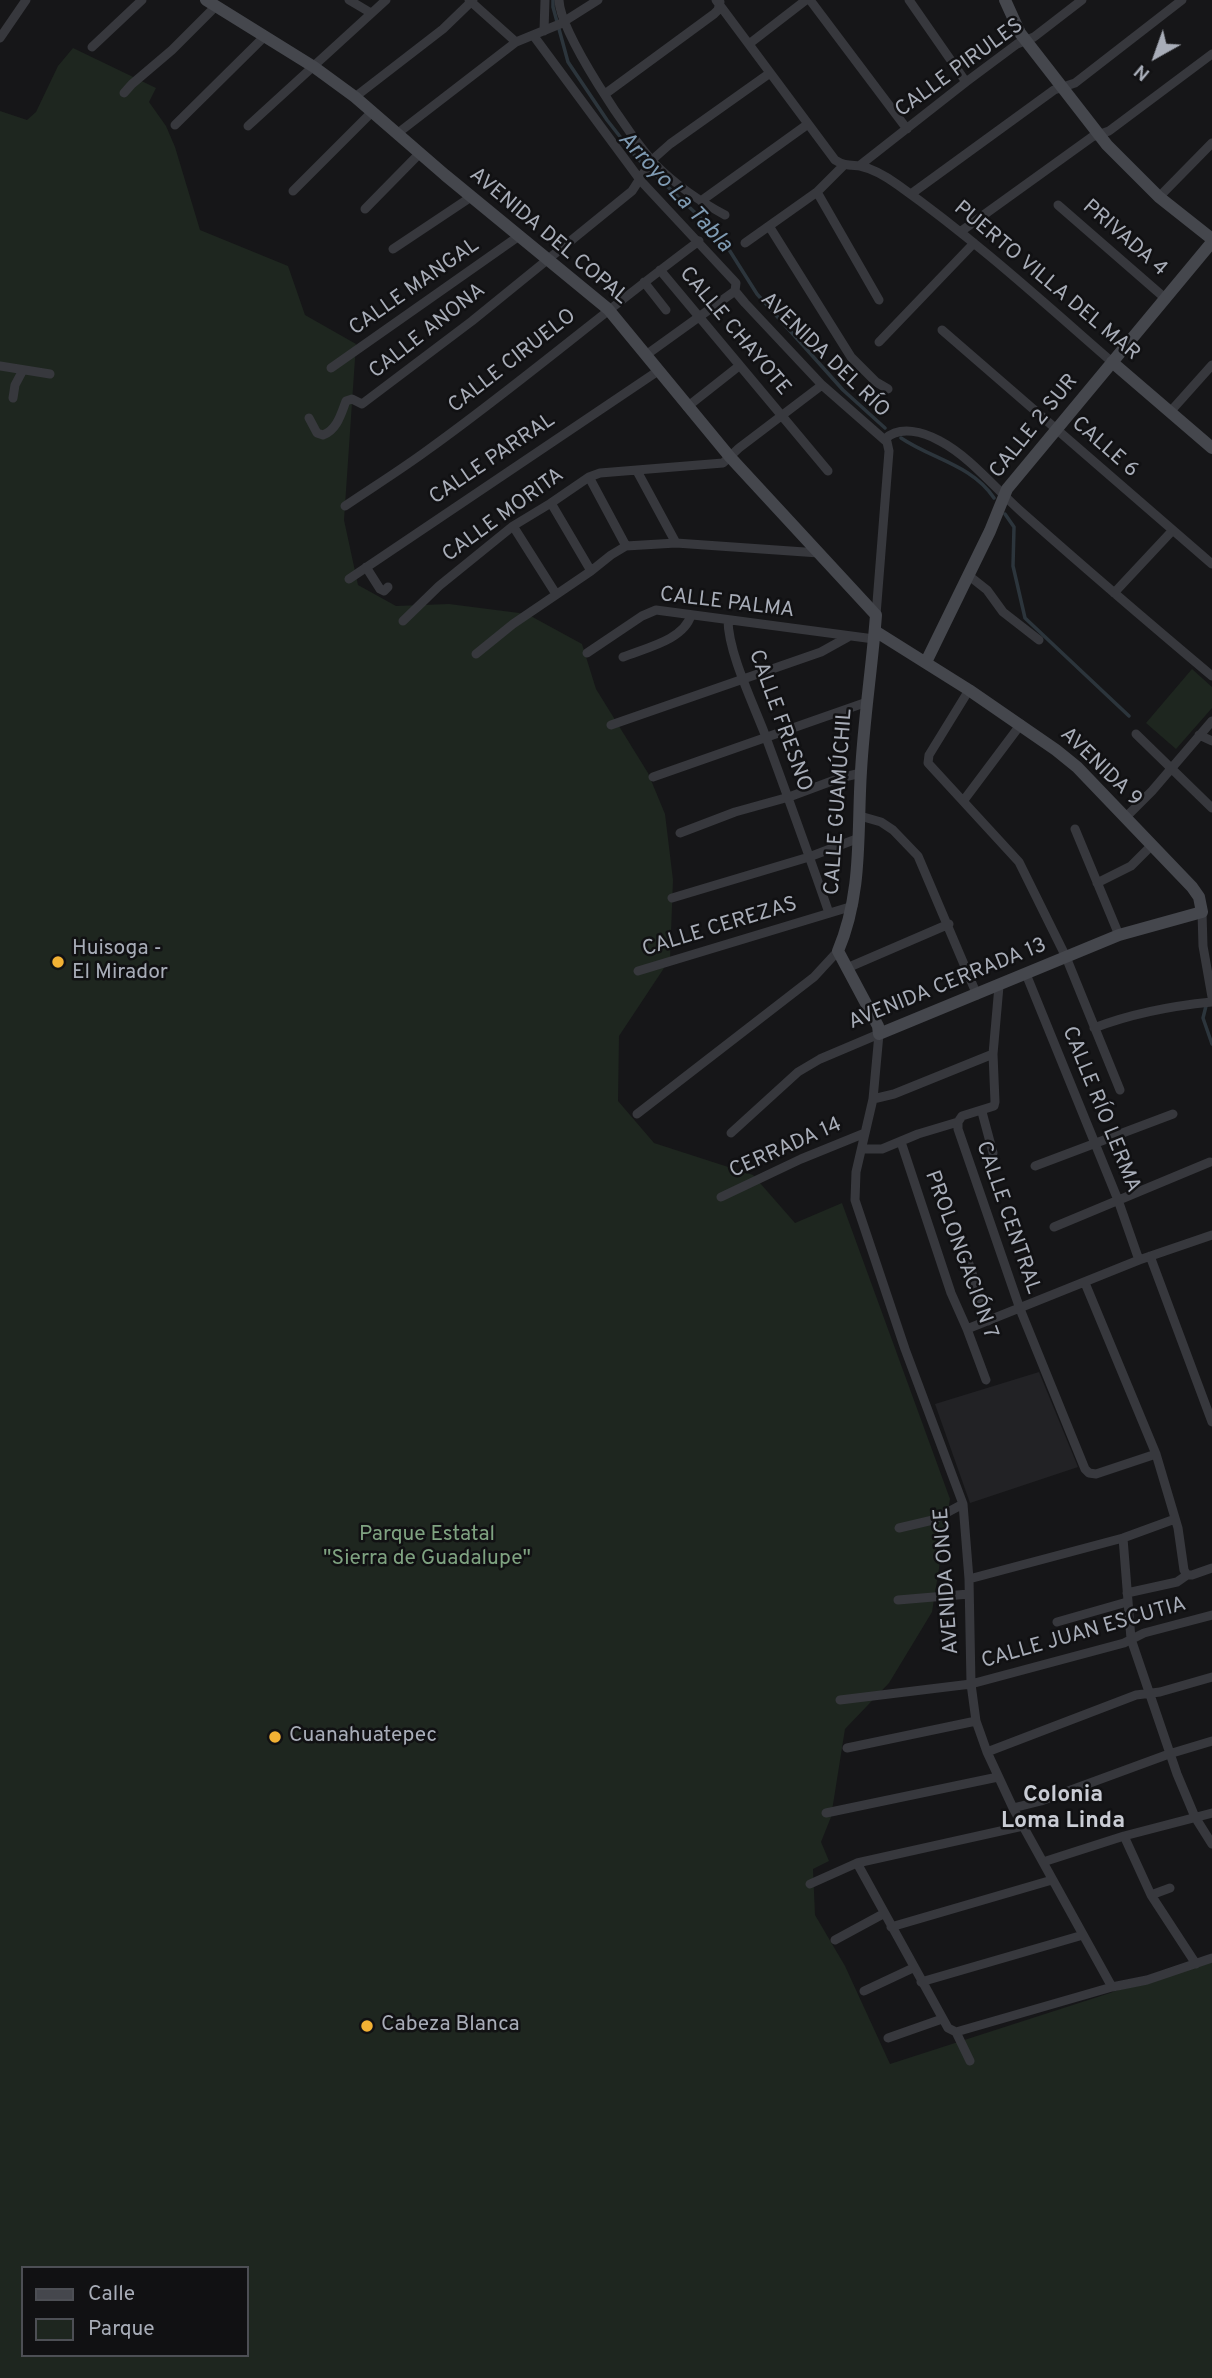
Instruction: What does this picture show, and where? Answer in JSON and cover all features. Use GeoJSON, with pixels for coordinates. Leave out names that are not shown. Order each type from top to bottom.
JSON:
{"type":"FeatureCollection","features":[{"type":"Feature","properties":{"kind":"street"},"geometry":{"type":"LineString","coordinates":[[0,38],[26,0]]}},
{"type":"Feature","properties":{"kind":"street"},"geometry":{"type":"LineString","coordinates":[[92,47],[142,0]]}},
{"type":"Feature","properties":{"kind":"street"},"geometry":{"type":"LineString","coordinates":[[349,0],[371,13]]}},
{"type":"Feature","properties":{"kind":"street"},"geometry":{"type":"LineString","coordinates":[[248,126],[386,0]]}},
{"type":"Feature","properties":{"kind":"street"},"geometry":{"type":"LineString","coordinates":[[545,0],[555,26],[651,163],[701,201],[725,215]]}},
{"type":"Feature","properties":{"kind":"street"},"geometry":{"type":"LineString","coordinates":[[555,26],[559,0]]}},
{"type":"Feature","properties":{"kind":"street"},"geometry":{"type":"LineString","coordinates":[[398,133],[516,43],[555,26],[598,0]]}},
{"type":"Feature","properties":{"kind":"street"},"geometry":{"type":"LineString","coordinates":[[749,44],[808,0],[907,129]]}},
{"type":"Feature","properties":{"kind":"street"},"geometry":{"type":"LineString","coordinates":[[909,0],[966,82]]}},
{"type":"Feature","properties":{"kind":"street"},"geometry":{"type":"LineString","coordinates":[[1005,0],[1014,23],[1099,135],[1159,197],[1212,241]]}},
{"type":"Feature","properties":{"kind":"street","name":"CALLE PIRULES"},"geometry":{"type":"LineString","coordinates":[[859,166],[1017,44],[1034,37],[1082,0]]}},
{"type":"Feature","properties":{"kind":"street"},"geometry":{"type":"LineString","coordinates":[[911,194],[1054,90],[1075,83],[1182,0]]}},
{"type":"Feature","properties":{"kind":"street"},"geometry":{"type":"LineString","coordinates":[[355,97],[443,29],[471,1],[516,43]]}},
{"type":"Feature","properties":{"kind":"street"},"geometry":{"type":"LineString","coordinates":[[605,94],[714,14],[719,1]]}},
{"type":"Feature","properties":{"kind":"street"},"geometry":{"type":"LineString","coordinates":[[719,1],[835,160],[844,165],[817,192],[746,243]]}},
{"type":"Feature","properties":{"kind":"street"},"geometry":{"type":"LineString","coordinates":[[124,93],[172,50],[211,3]]}},
{"type":"Feature","properties":{"kind":"street","name":"AVENIDA DEL COPAL"},"geometry":{"type":"LineString","coordinates":[[211,3],[314,67],[355,97],[471,197],[608,309],[730,457],[876,615]]}},
{"type":"Feature","properties":{"kind":"street"},"geometry":{"type":"LineString","coordinates":[[174,125],[265,36]]}},
{"type":"Feature","properties":{"kind":"street","name":"AVENIDA DEL RÍO"},"geometry":{"type":"LineString","coordinates":[[533,36],[642,178],[736,283],[734,291],[822,385],[885,439]]}},
{"type":"Feature","properties":{"kind":"street"},"geometry":{"type":"LineString","coordinates":[[960,232],[1092,137],[1109,131],[1212,54]]}},
{"type":"Feature","properties":{"kind":"street"},"geometry":{"type":"LineString","coordinates":[[548,259],[632,191],[651,163],[670,144],[770,73]]}},
{"type":"Feature","properties":{"kind":"street"},"geometry":{"type":"LineString","coordinates":[[292,191],[373,111]]}},
{"type":"Feature","properties":{"kind":"street"},"geometry":{"type":"LineString","coordinates":[[701,201],[808,124]]}},
{"type":"Feature","properties":{"kind":"street"},"geometry":{"type":"LineString","coordinates":[[1159,197],[1212,143]]}},
{"type":"Feature","properties":{"kind":"street"},"geometry":{"type":"LineString","coordinates":[[365,209],[420,153]]}},
{"type":"Feature","properties":{"kind":"street","name":"PUERTO VILLA DEL MAR"},"geometry":{"type":"LineString","coordinates":[[844,165],[859,166],[880,174],[911,194],[974,243],[1212,448]]}},
{"type":"Feature","properties":{"kind":"street"},"geometry":{"type":"LineString","coordinates":[[817,192],[879,300]]}},
{"type":"Feature","properties":{"kind":"street"},"geometry":{"type":"LineString","coordinates":[[393,249],[471,197]]}},
{"type":"Feature","properties":{"kind":"street","name":"PRIVADA 4"},"geometry":{"type":"LineString","coordinates":[[1058,205],[1166,299]]}},
{"type":"Feature","properties":{"kind":"street"},"geometry":{"type":"LineString","coordinates":[[769,226],[851,357],[867,374],[888,389]]}},
{"type":"Feature","properties":{"kind":"street","name":"CALLE MANGAL"},"geometry":{"type":"LineString","coordinates":[[331,368],[519,236]]}},
{"type":"Feature","properties":{"kind":"street","name":"CALLE CIRUELO"},"geometry":{"type":"LineString","coordinates":[[345,506],[429,450],[699,241]]}},
{"type":"Feature","properties":{"kind":"street","name":"CALLE 2 SUR"},"geometry":{"type":"LineString","coordinates":[[926,662],[1013,480],[1212,241]]}},
{"type":"Feature","properties":{"kind":"street"},"geometry":{"type":"LineString","coordinates":[[879,342],[974,243]]}},
{"type":"Feature","properties":{"kind":"street","name":"CALLE ANONA"},"geometry":{"type":"LineString","coordinates":[[309,418],[317,433],[329,433],[346,401],[352,399],[362,404],[367,402],[387,383],[462,328],[548,259]]}},
{"type":"Feature","properties":{"kind":"street","name":"CALLE CHAYOTE"},"geometry":{"type":"LineString","coordinates":[[660,270],[828,471]]}},
{"type":"Feature","properties":{"kind":"street"},"geometry":{"type":"LineString","coordinates":[[644,282],[666,310]]}},
{"type":"Feature","properties":{"kind":"street"},"geometry":{"type":"LineString","coordinates":[[646,355],[734,291]]}},
{"type":"Feature","properties":{"kind":"street","name":"CALLE 6"},"geometry":{"type":"LineString","coordinates":[[942,330],[1212,564]]}},
{"type":"Feature","properties":{"kind":"street"},"geometry":{"type":"LineString","coordinates":[[1170,412],[1212,365]]}},
{"type":"Feature","properties":{"kind":"street"},"geometry":{"type":"LineString","coordinates":[[0,366],[50,374]]}},
{"type":"Feature","properties":{"kind":"street"},"geometry":{"type":"LineString","coordinates":[[687,407],[739,366]]}},
{"type":"Feature","properties":{"kind":"street"},"geometry":{"type":"LineString","coordinates":[[13,398],[15,385],[23,370]]}},
{"type":"Feature","properties":{"kind":"street","name":"CALLE PARRAL"},"geometry":{"type":"LineString","coordinates":[[349,579],[658,371]]}},
{"type":"Feature","properties":{"kind":"street","name":"CALLE MORITA"},"geometry":{"type":"LineString","coordinates":[[403,621],[439,586],[513,526],[589,477],[600,473],[716,464],[730,457],[822,385]]}},
{"type":"Feature","properties":{"kind":"street"},"geometry":{"type":"LineString","coordinates":[[885,439],[891,434],[910,431],[929,435],[954,450],[1114,593],[1212,676]]}},
{"type":"Feature","properties":{"kind":"street","name":"CALLE GUAMÚCHIL"},"geometry":{"type":"LineString","coordinates":[[637,1114],[814,977],[838,951],[853,906],[857,879],[861,773],[889,451],[885,439]]}},
{"type":"Feature","properties":{"kind":"street"},"geometry":{"type":"LineString","coordinates":[[637,471],[676,544]]}},
{"type":"Feature","properties":{"kind":"street"},"geometry":{"type":"LineString","coordinates":[[589,477],[626,546]]}},
{"type":"Feature","properties":{"kind":"street"},"geometry":{"type":"LineString","coordinates":[[551,503],[591,571]]}},
{"type":"Feature","properties":{"kind":"street"},"geometry":{"type":"LineString","coordinates":[[513,526],[556,594]]}},
{"type":"Feature","properties":{"kind":"street"},"geometry":{"type":"LineString","coordinates":[[1114,593],[1172,531]]}},
{"type":"Feature","properties":{"kind":"street"},"geometry":{"type":"LineString","coordinates":[[476,654],[513,624],[626,546],[676,544],[819,553]]}},
{"type":"Feature","properties":{"kind":"street"},"geometry":{"type":"LineString","coordinates":[[366,567],[380,589],[384,591],[388,587]]}},
{"type":"Feature","properties":{"kind":"street"},"geometry":{"type":"LineString","coordinates":[[968,575],[987,590],[1003,612],[1039,640]]}},
{"type":"Feature","properties":{"kind":"street","name":"CALLE PALMA"},"geometry":{"type":"LineString","coordinates":[[587,653],[650,611],[663,610],[848,637],[875,635]]}},
{"type":"Feature","properties":{"kind":"street"},"geometry":{"type":"LineString","coordinates":[[623,657],[681,633],[691,615]]}},
{"type":"Feature","properties":{"kind":"street","name":"CALLE FRESNO"},"geometry":{"type":"LineString","coordinates":[[728,620],[729,635],[743,678],[789,797],[829,913]]}},
{"type":"Feature","properties":{"kind":"street","name":"AVENIDA 9"},"geometry":{"type":"LineString","coordinates":[[875,635],[926,662],[969,690],[1021,724],[1077,767],[1192,887],[1199,897],[1202,912],[1205,959],[1212,1000]]}},
{"type":"Feature","properties":{"kind":"street"},"geometry":{"type":"LineString","coordinates":[[611,725],[821,652],[848,637]]}},
{"type":"Feature","properties":{"kind":"street"},"geometry":{"type":"LineString","coordinates":[[969,690],[929,755],[928,761],[1018,862],[1066,957],[1120,1090]]}},
{"type":"Feature","properties":{"kind":"street"},"geometry":{"type":"LineString","coordinates":[[653,777],[867,702]]}},
{"type":"Feature","properties":{"kind":"street"},"geometry":{"type":"LineString","coordinates":[[1125,818],[1212,721]]}},
{"type":"Feature","properties":{"kind":"street"},"geometry":{"type":"LineString","coordinates":[[964,800],[1021,724]]}},
{"type":"Feature","properties":{"kind":"street"},"geometry":{"type":"LineString","coordinates":[[1136,734],[1212,808]]}},
{"type":"Feature","properties":{"kind":"street"},"geometry":{"type":"LineString","coordinates":[[1199,735],[1212,741]]}},
{"type":"Feature","properties":{"kind":"street"},"geometry":{"type":"LineString","coordinates":[[680,833],[735,812],[861,773]]}},
{"type":"Feature","properties":{"kind":"street"},"geometry":{"type":"LineString","coordinates":[[860,816],[881,822],[911,847],[923,866],[977,995]]}},
{"type":"Feature","properties":{"kind":"street"},"geometry":{"type":"LineString","coordinates":[[1075,829],[1119,935]]}},
{"type":"Feature","properties":{"kind":"street"},"geometry":{"type":"LineString","coordinates":[[672,898],[809,857],[859,838]]}},
{"type":"Feature","properties":{"kind":"street"},"geometry":{"type":"LineString","coordinates":[[1097,883],[1131,866],[1152,845]]}},
{"type":"Feature","properties":{"kind":"street","name":"CALLE CEREZAS"},"geometry":{"type":"LineString","coordinates":[[638,971],[853,906]]}},
{"type":"Feature","properties":{"kind":"street","name":"AVENIDA CERRADA 13"},"geometry":{"type":"LineString","coordinates":[[731,1133],[798,1072],[820,1059],[1119,935],[1202,912]]}},
{"type":"Feature","properties":{"kind":"street"},"geometry":{"type":"LineString","coordinates":[[847,968],[948,924]]}},
{"type":"Feature","properties":{"kind":"street"},"geometry":{"type":"LineString","coordinates":[[838,951],[878,1026],[879,1034]]}},
{"type":"Feature","properties":{"kind":"street","name":"CALLE RÍO LERMA"},"geometry":{"type":"LineString","coordinates":[[1026,974],[1118,1200],[1139,1259]]}},
{"type":"Feature","properties":{"kind":"street","name":"CALLE CENTRAL"},"geometry":{"type":"LineString","coordinates":[[999,986],[993,1054],[995,1102],[982,1112],[962,1116],[958,1129],[1020,1309],[1084,1469],[1089,1474],[1096,1475],[1156,1454]]}},
{"type":"Feature","properties":{"kind":"street"},"geometry":{"type":"LineString","coordinates":[[1094,1028],[1141,1013],[1212,1000]]}},
{"type":"Feature","properties":{"kind":"street","name":"AVENIDA ONCE"},"geometry":{"type":"LineString","coordinates":[[879,1034],[873,1099],[854,1188],[857,1210],[963,1504],[969,1578],[971,1684],[976,1721],[1013,1808],[1112,1987]]}},
{"type":"Feature","properties":{"kind":"street"},"geometry":{"type":"LineString","coordinates":[[873,1099],[894,1094],[993,1054]]}},
{"type":"Feature","properties":{"kind":"street"},"geometry":{"type":"LineString","coordinates":[[982,1112],[993,1153]]}},
{"type":"Feature","properties":{"kind":"street"},"geometry":{"type":"LineString","coordinates":[[1035,1166],[1173,1114]]}},
{"type":"Feature","properties":{"kind":"street"},"geometry":{"type":"LineString","coordinates":[[862,1149],[882,1149],[958,1122]]}},
{"type":"Feature","properties":{"kind":"street","name":"CERRADA 14"},"geometry":{"type":"LineString","coordinates":[[721,1197],[801,1159],[865,1133]]}},
{"type":"Feature","properties":{"kind":"street","name":"PROLONGACIÓN 7"},"geometry":{"type":"LineString","coordinates":[[901,1142],[951,1293],[986,1380]]}},
{"type":"Feature","properties":{"kind":"street"},"geometry":{"type":"LineString","coordinates":[[1054,1227],[1210,1162]]}},
{"type":"Feature","properties":{"kind":"street"},"geometry":{"type":"LineString","coordinates":[[967,1329],[1139,1259],[1212,1235]]}},
{"type":"Feature","properties":{"kind":"street"},"geometry":{"type":"LineString","coordinates":[[1150,1256],[1212,1422]]}},
{"type":"Feature","properties":{"kind":"street"},"geometry":{"type":"LineString","coordinates":[[968,1261],[988,1321]]}},
{"type":"Feature","properties":{"kind":"street"},"geometry":{"type":"LineString","coordinates":[[1085,1283],[1156,1454],[1175,1519],[1187,1575]]}},
{"type":"Feature","properties":{"kind":"street"},"geometry":{"type":"LineString","coordinates":[[899,1528],[933,1520],[963,1504]]}},
{"type":"Feature","properties":{"kind":"street"},"geometry":{"type":"LineString","coordinates":[[969,1578],[1123,1538],[1175,1519]]}},
{"type":"Feature","properties":{"kind":"street"},"geometry":{"type":"LineString","coordinates":[[1123,1538],[1131,1639],[1169,1754],[1195,1817],[1212,1844]]}},
{"type":"Feature","properties":{"kind":"street"},"geometry":{"type":"LineString","coordinates":[[1057,1622],[1212,1568]]}},
{"type":"Feature","properties":{"kind":"street"},"geometry":{"type":"LineString","coordinates":[[898,1600],[969,1594]]}},
{"type":"Feature","properties":{"kind":"street","name":"CALLE JUAN ESCUTIA"},"geometry":{"type":"LineString","coordinates":[[840,1700],[971,1684],[1124,1643],[1212,1615]]}},
{"type":"Feature","properties":{"kind":"street"},"geometry":{"type":"LineString","coordinates":[[987,1752],[1136,1695],[1212,1677]]}},
{"type":"Feature","properties":{"kind":"street"},"geometry":{"type":"LineString","coordinates":[[847,1748],[976,1721]]}},
{"type":"Feature","properties":{"kind":"street"},"geometry":{"type":"LineString","coordinates":[[1013,1808],[1041,1801],[1212,1741]]}},
{"type":"Feature","properties":{"kind":"street"},"geometry":{"type":"LineString","coordinates":[[826,1813],[998,1777]]}},
{"type":"Feature","properties":{"kind":"street"},"geometry":{"type":"LineString","coordinates":[[1043,1862],[1124,1836],[1212,1813]]}},
{"type":"Feature","properties":{"kind":"street"},"geometry":{"type":"LineString","coordinates":[[810,1884],[857,1863],[1023,1826]]}},
{"type":"Feature","properties":{"kind":"street"},"geometry":{"type":"LineString","coordinates":[[1124,1836],[1151,1895],[1196,1964]]}},
{"type":"Feature","properties":{"kind":"street"},"geometry":{"type":"LineString","coordinates":[[857,1863],[913,1968],[948,2028],[956,2032],[970,2062]]}},
{"type":"Feature","properties":{"kind":"street"},"geometry":{"type":"LineString","coordinates":[[891,1927],[1052,1880]]}},
{"type":"Feature","properties":{"kind":"street"},"geometry":{"type":"LineString","coordinates":[[1151,1895],[1170,1888]]}},
{"type":"Feature","properties":{"kind":"street"},"geometry":{"type":"LineString","coordinates":[[835,1940],[883,1914]]}},
{"type":"Feature","properties":{"kind":"street"},"geometry":{"type":"LineString","coordinates":[[921,1982],[1083,1935]]}},
{"type":"Feature","properties":{"kind":"street"},"geometry":{"type":"LineString","coordinates":[[956,2032],[1112,1987],[1147,1980],[1212,1958]]}},
{"type":"Feature","properties":{"kind":"street"},"geometry":{"type":"LineString","coordinates":[[864,1991],[913,1968]]}},
{"type":"Feature","properties":{"kind":"street"},"geometry":{"type":"LineString","coordinates":[[888,2038],[942,2019]]}},
{"type":"Feature","properties":{"kind":"shaded area"},"geometry":{"type":"Polygon","coordinates":[[[1039,1372],[1078,1467],[970,1503],[935,1404],[1039,1372]]]}},
{"type":"Feature","properties":{"kind":"green space","name":"Parque Estatal \"Sierra de Guadalupe\""},"geometry":{"type":"Polygon","coordinates":[[[73,48],[156,88],[149,102],[166,126],[175,147],[200,230],[288,266],[305,315],[356,344],[344,520],[358,585],[396,606],[449,604],[527,614],[582,644],[596,689],[648,773],[665,814],[673,880],[670,959],[619,1036],[618,1101],[654,1143],[753,1175],[795,1223],[842,1203],[950,1499],[932,1612],[889,1683],[845,1729],[831,1817],[821,1842],[829,1861],[813,1869],[815,1915],[845,1966],[890,2064],[1110,1993],[1212,1956],[1212,2378],[0,2378],[0,111],[27,120],[36,112],[58,66],[73,48]]]}},
{"type":"Feature","properties":{"kind":"green space"},"geometry":{"type":"Polygon","coordinates":[[[1192,669],[1212,687],[1212,708],[1176,749],[1146,723],[1192,669]]]}},
{"type":"Feature","properties":{"kind":"waterway","name":"Arroyo La Tabla"},"geometry":{"type":"LineString","coordinates":[[553,0],[568,62],[607,120],[636,157],[721,237],[757,294],[843,390],[885,428]]}},
{"type":"Feature","properties":{"kind":"waterway","name":"Arroyo La Tabla"},"geometry":{"type":"LineString","coordinates":[[901,438],[963,470],[985,487],[994,498]]}},
{"type":"Feature","properties":{"kind":"waterway","name":"Arroyo La Tabla"},"geometry":{"type":"LineString","coordinates":[[1005,514],[1014,527],[1013,566],[1025,618],[1129,716]]}},
{"type":"Feature","properties":{"kind":"waterway"},"geometry":{"type":"LineString","coordinates":[[1206,1006],[1203,1018],[1212,1044]]}},
{"type":"Feature","properties":{"kind":"place","name":"Huisoga - El Mirador"},"geometry":{"type":"Point","coordinates":[58,962]}},
{"type":"Feature","properties":{"kind":"place","name":"Cuanahuatepec"},"geometry":{"type":"Point","coordinates":[275,1737]}},
{"type":"Feature","properties":{"kind":"place","name":"Cabeza Blanca"},"geometry":{"type":"Point","coordinates":[367,2026]}},
{"type":"Feature","properties":{"kind":"district","name":"Colonia Loma Linda"},"geometry":{"type":"Point","coordinates":[1063,1809]}}]}
